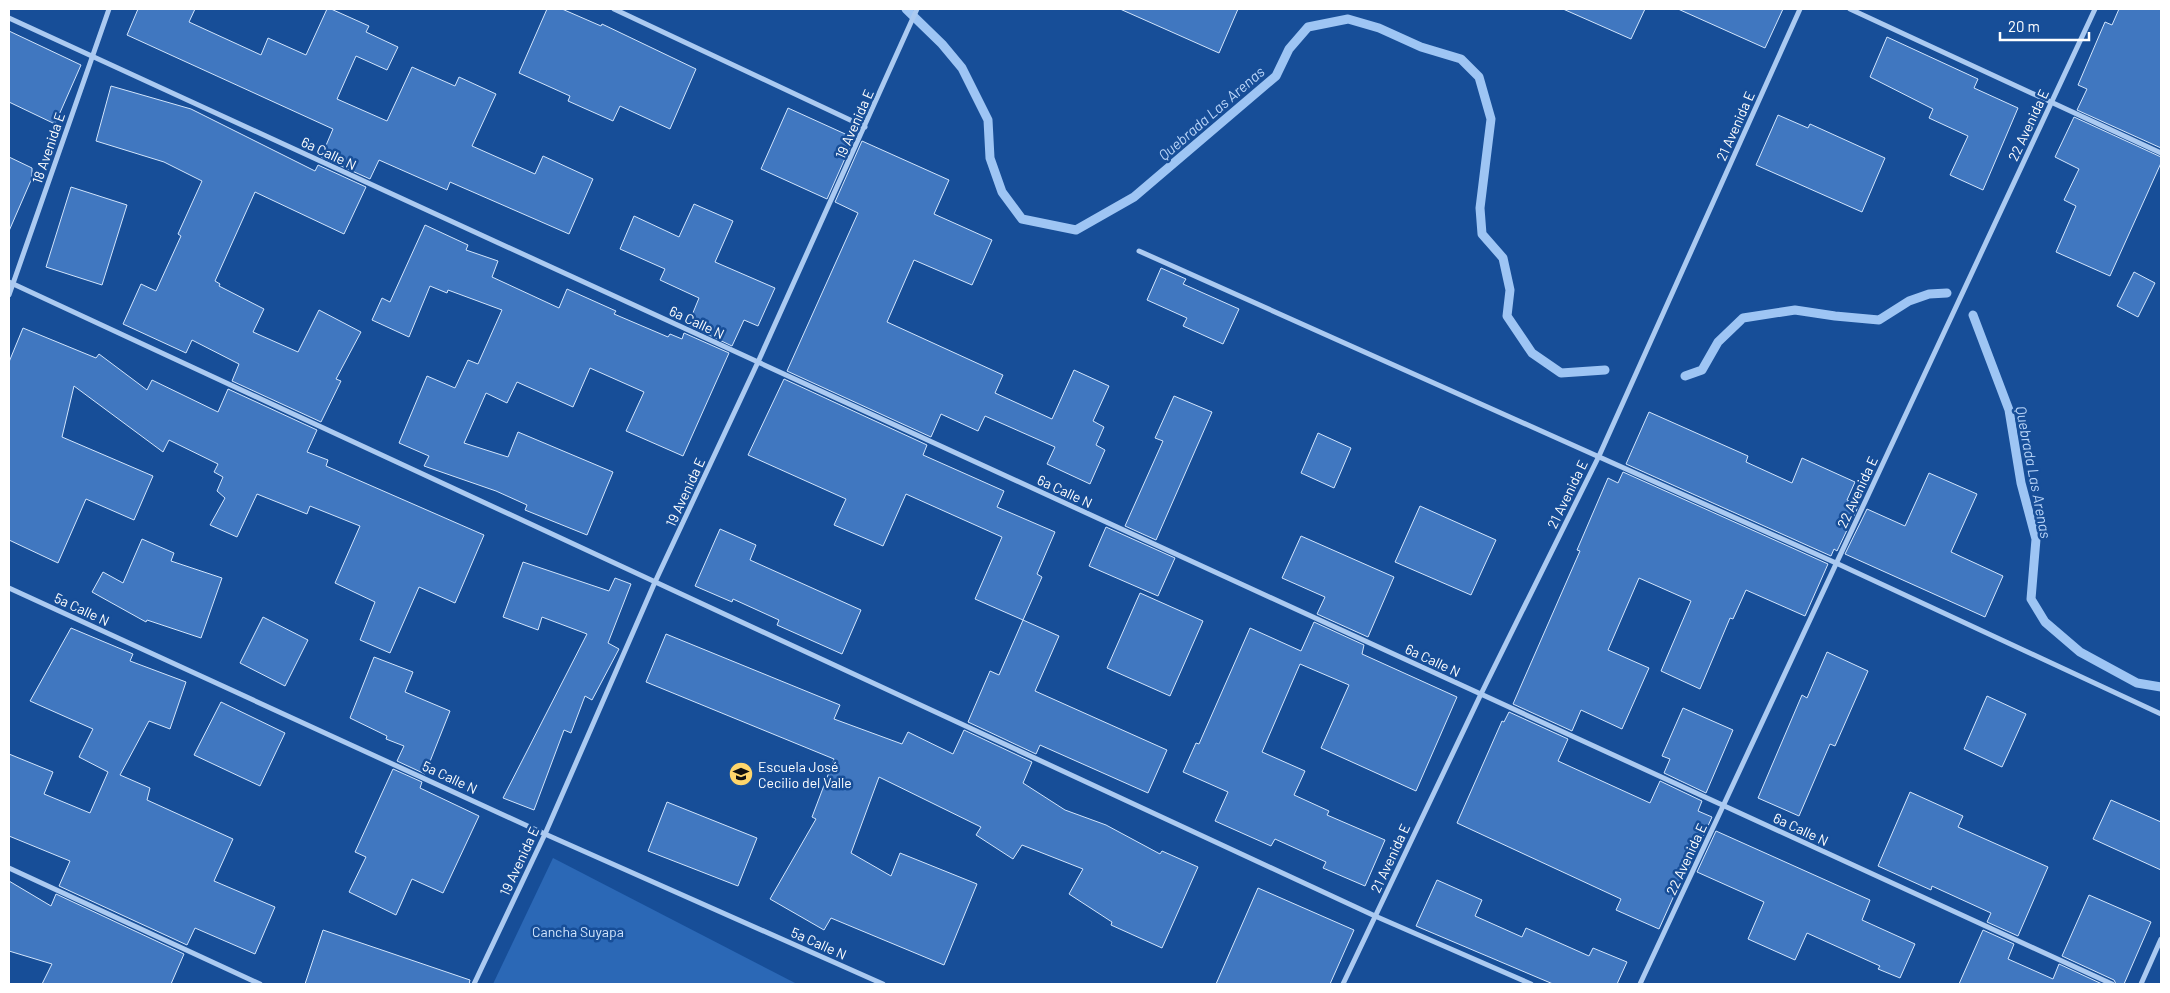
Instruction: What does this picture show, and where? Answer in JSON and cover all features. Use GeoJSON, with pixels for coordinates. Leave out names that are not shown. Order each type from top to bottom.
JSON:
{"type":"FeatureCollection","features":[{"type":"Feature","properties":{"kind":"street","name":"18 Avenida E"},"geometry":{"type":"LineString","coordinates":[[9,295],[11,283],[109,9]]}},
{"type":"Feature","properties":{"kind":"street"},"geometry":{"type":"LineString","coordinates":[[614,9],[864,127]]}},
{"type":"Feature","properties":{"kind":"street","name":"19 Avenida E"},"geometry":{"type":"LineString","coordinates":[[474,984],[545,834],[656,582],[758,362],[917,9]]}},
{"type":"Feature","properties":{"kind":"street","name":"21 Avenida E"},"geometry":{"type":"LineString","coordinates":[[1343,984],[1480,694],[1599,456],[1800,9]]}},
{"type":"Feature","properties":{"kind":"street"},"geometry":{"type":"LineString","coordinates":[[1850,9],[2161,153]]}},
{"type":"Feature","properties":{"kind":"street","name":"22 Avenida E"},"geometry":{"type":"LineString","coordinates":[[1640,984],[2095,9]]}},
{"type":"Feature","properties":{"kind":"street","name":"6a Calle N"},"geometry":{"type":"LineString","coordinates":[[9,18],[2112,984]]}},
{"type":"Feature","properties":{"kind":"street"},"geometry":{"type":"LineString","coordinates":[[1139,251],[1836,563],[2161,714]]}},
{"type":"Feature","properties":{"kind":"street"},"geometry":{"type":"LineString","coordinates":[[11,283],[1375,916],[1531,984]]}},
{"type":"Feature","properties":{"kind":"street","name":"5a Calle N"},"geometry":{"type":"LineString","coordinates":[[9,588],[545,834],[883,984]]}},
{"type":"Feature","properties":{"kind":"street"},"geometry":{"type":"LineString","coordinates":[[9,868],[260,984]]}},
{"type":"Feature","properties":{"kind":"street"},"geometry":{"type":"LineString","coordinates":[[2141,984],[2161,939]]}},
{"type":"Feature","properties":{"kind":"green space","name":"Cancha Suyapa"},"geometry":{"type":"Polygon","coordinates":[[[553,858],[797,984],[493,984],[553,858]]]}},
{"type":"Feature","properties":{"kind":"building"},"geometry":{"type":"Polygon","coordinates":[[[138,9],[195,9],[189,22],[261,55],[268,38],[306,55],[327,9],[331,9],[369,26],[366,32],[398,47],[387,70],[356,56],[337,99],[387,121],[412,67],[455,86],[459,77],[496,94],[472,146],[535,174],[543,156],[593,179],[569,234],[450,182],[447,190],[379,160],[370,179],[321,157],[333,129],[127,35],[138,9]]]}},
{"type":"Feature","properties":{"kind":"building"},"geometry":{"type":"Polygon","coordinates":[[[547,9],[562,9],[601,26],[602,24],[696,69],[670,129],[620,106],[613,121],[568,101],[570,96],[519,73],[547,9]]]}},
{"type":"Feature","properties":{"kind":"building"},"geometry":{"type":"Polygon","coordinates":[[[1120,9],[1238,9],[1219,53],[1120,9]]]}},
{"type":"Feature","properties":{"kind":"building"},"geometry":{"type":"Polygon","coordinates":[[[1563,9],[1645,9],[1631,39],[1563,9]]]}},
{"type":"Feature","properties":{"kind":"building"},"geometry":{"type":"Polygon","coordinates":[[[1678,9],[1783,9],[1765,48],[1678,9]]]}},
{"type":"Feature","properties":{"kind":"building"},"geometry":{"type":"Polygon","coordinates":[[[2119,9],[2161,9],[2161,148],[2077,110],[2087,89],[2078,85],[2105,22],[2112,25],[2119,9]]]}},
{"type":"Feature","properties":{"kind":"building"},"geometry":{"type":"Polygon","coordinates":[[[9,31],[81,65],[55,124],[9,102],[9,31]]]}},
{"type":"Feature","properties":{"kind":"building"},"geometry":{"type":"Polygon","coordinates":[[[1887,37],[1978,79],[1974,88],[2018,108],[1983,190],[1950,175],[1968,136],[1929,118],[1933,109],[1870,77],[1887,37]]]}},
{"type":"Feature","properties":{"kind":"building"},"geometry":{"type":"Polygon","coordinates":[[[111,86],[191,109],[315,171],[318,165],[366,187],[344,234],[255,192],[215,281],[220,284],[219,286],[264,309],[253,332],[298,352],[319,310],[361,332],[336,379],[341,381],[321,422],[232,381],[239,364],[192,340],[186,353],[123,324],[141,284],[156,291],[181,236],[178,234],[202,181],[164,162],[96,141],[111,86]]]}},
{"type":"Feature","properties":{"kind":"building"},"geometry":{"type":"Polygon","coordinates":[[[788,108],[854,138],[827,199],[761,169],[788,108]]]}},
{"type":"Feature","properties":{"kind":"building"},"geometry":{"type":"Polygon","coordinates":[[[1778,115],[1808,128],[1810,124],[1885,158],[1862,212],[1756,165],[1778,115]]]}},
{"type":"Feature","properties":{"kind":"building"},"geometry":{"type":"Polygon","coordinates":[[[2074,117],[2161,157],[2161,163],[2110,276],[2056,252],[2076,206],[2064,200],[2079,169],[2055,157],[2074,117]]]}},
{"type":"Feature","properties":{"kind":"building"},"geometry":{"type":"Polygon","coordinates":[[[862,141],[949,180],[934,214],[992,240],[972,285],[914,260],[887,322],[1003,375],[995,393],[1052,419],[1074,370],[1109,386],[1093,421],[1104,427],[1096,445],[1105,450],[1090,484],[1047,464],[1055,447],[985,416],[978,431],[941,414],[931,437],[787,371],[858,213],[835,202],[862,141]]]}},
{"type":"Feature","properties":{"kind":"building"},"geometry":{"type":"Polygon","coordinates":[[[9,157],[32,168],[32,178],[9,231],[9,157]]]}},
{"type":"Feature","properties":{"kind":"building"},"geometry":{"type":"Polygon","coordinates":[[[71,187],[127,205],[102,285],[46,267],[71,187]]]}},
{"type":"Feature","properties":{"kind":"building"},"geometry":{"type":"Polygon","coordinates":[[[694,204],[733,221],[715,262],[775,288],[758,326],[744,320],[732,346],[688,325],[699,298],[660,280],[665,269],[620,249],[634,216],[679,237],[694,204]]]}},
{"type":"Feature","properties":{"kind":"building"},"geometry":{"type":"Polygon","coordinates":[[[425,225],[468,245],[466,250],[498,261],[492,277],[559,308],[567,289],[616,311],[614,314],[668,337],[670,334],[682,339],[684,333],[729,353],[683,456],[626,431],[644,392],[590,368],[573,407],[517,382],[507,403],[486,393],[464,443],[508,457],[518,432],[613,472],[587,535],[525,510],[527,505],[496,491],[424,466],[429,456],[399,443],[427,376],[455,388],[468,360],[478,364],[502,310],[448,290],[447,293],[430,286],[409,337],[372,320],[382,298],[390,302],[425,225]]]}},
{"type":"Feature","properties":{"kind":"building"},"geometry":{"type":"Polygon","coordinates":[[[1161,268],[1186,279],[1183,284],[1239,309],[1223,344],[1183,326],[1187,318],[1147,300],[1161,268]]]}},
{"type":"Feature","properties":{"kind":"building"},"geometry":{"type":"Polygon","coordinates":[[[2134,272],[2155,283],[2138,317],[2117,306],[2134,272]]]}},
{"type":"Feature","properties":{"kind":"building"},"geometry":{"type":"Polygon","coordinates":[[[23,328],[96,358],[99,354],[147,390],[152,380],[218,412],[228,389],[317,430],[307,452],[328,460],[326,466],[484,535],[455,603],[419,587],[390,653],[360,640],[375,602],[335,583],[360,526],[310,506],[307,514],[257,494],[237,537],[210,525],[225,498],[217,491],[223,477],[214,472],[218,464],[169,440],[163,452],[74,386],[62,437],[153,476],[134,520],[86,499],[58,563],[9,540],[9,362],[23,328]]]}},
{"type":"Feature","properties":{"kind":"building"},"geometry":{"type":"Polygon","coordinates":[[[784,379],[927,445],[923,455],[1004,491],[997,507],[1055,532],[1037,574],[1042,577],[1023,620],[975,599],[1002,537],[906,494],[883,546],[834,525],[846,499],[748,455],[784,379]]]}},
{"type":"Feature","properties":{"kind":"building"},"geometry":{"type":"Polygon","coordinates":[[[1174,396],[1212,412],[1156,540],[1125,526],[1163,441],[1155,438],[1174,396]]]}},
{"type":"Feature","properties":{"kind":"building"},"geometry":{"type":"Polygon","coordinates":[[[1649,412],[1748,456],[1746,462],[1792,483],[1802,458],[1855,482],[1847,500],[1859,505],[1837,551],[1834,549],[1831,556],[1626,464],[1649,412]]]}},
{"type":"Feature","properties":{"kind":"building"},"geometry":{"type":"Polygon","coordinates":[[[1318,433],[1351,448],[1334,488],[1301,473],[1318,433]]]}},
{"type":"Feature","properties":{"kind":"building"},"geometry":{"type":"Polygon","coordinates":[[[1623,472],[1828,564],[1805,616],[1746,590],[1733,619],[1730,618],[1700,689],[1661,671],[1691,601],[1639,578],[1608,650],[1649,668],[1622,729],[1581,710],[1572,731],[1513,704],[1580,551],[1577,550],[1608,478],[1618,483],[1623,472]]]}},
{"type":"Feature","properties":{"kind":"building"},"geometry":{"type":"Polygon","coordinates":[[[1929,473],[1977,494],[1951,552],[2003,576],[1985,617],[1845,554],[1867,509],[1905,526],[1929,473]]]}},
{"type":"Feature","properties":{"kind":"building"},"geometry":{"type":"Polygon","coordinates":[[[1420,506],[1496,540],[1471,595],[1395,562],[1420,506]]]}},
{"type":"Feature","properties":{"kind":"building"},"geometry":{"type":"Polygon","coordinates":[[[1106,527],[1175,558],[1158,596],[1089,566],[1106,527]]]}},
{"type":"Feature","properties":{"kind":"building"},"geometry":{"type":"Polygon","coordinates":[[[720,529],[756,545],[750,560],[861,610],[842,654],[777,625],[779,620],[733,599],[732,602],[695,586],[720,529]]]}},
{"type":"Feature","properties":{"kind":"building"},"geometry":{"type":"Polygon","coordinates":[[[1301,536],[1394,577],[1368,637],[1317,614],[1325,597],[1282,578],[1301,536]]]}},
{"type":"Feature","properties":{"kind":"building"},"geometry":{"type":"Polygon","coordinates":[[[142,539],[174,553],[171,561],[222,578],[201,638],[147,620],[146,622],[92,592],[103,572],[123,583],[142,539]]]}},
{"type":"Feature","properties":{"kind":"building"},"geometry":{"type":"Polygon","coordinates":[[[523,562],[609,591],[615,578],[631,584],[608,643],[619,649],[592,700],[585,696],[571,733],[564,730],[534,810],[503,798],[587,634],[542,617],[538,630],[503,617],[523,562]]]}},
{"type":"Feature","properties":{"kind":"building"},"geometry":{"type":"Polygon","coordinates":[[[1140,593],[1203,621],[1170,696],[1107,668],[1140,593]]]}},
{"type":"Feature","properties":{"kind":"building"},"geometry":{"type":"Polygon","coordinates":[[[263,617],[308,640],[285,686],[240,663],[263,617]]]}},
{"type":"Feature","properties":{"kind":"building"},"geometry":{"type":"Polygon","coordinates":[[[1023,620],[1059,636],[1035,691],[1167,750],[1148,793],[1040,745],[1036,754],[968,722],[990,671],[999,675],[1023,620]]]}},
{"type":"Feature","properties":{"kind":"building"},"geometry":{"type":"Polygon","coordinates":[[[1314,622],[1364,645],[1362,654],[1457,697],[1416,791],[1321,748],[1349,685],[1300,664],[1262,752],[1305,771],[1294,795],[1329,811],[1327,815],[1385,840],[1365,886],[1323,868],[1326,862],[1275,839],[1271,846],[1215,821],[1228,792],[1183,772],[1196,743],[1199,744],[1250,628],[1301,651],[1314,622]]]}},
{"type":"Feature","properties":{"kind":"building"},"geometry":{"type":"Polygon","coordinates":[[[71,628],[133,654],[130,661],[186,682],[170,729],[149,721],[120,775],[150,788],[147,800],[233,839],[214,881],[275,907],[255,954],[195,928],[187,945],[59,886],[70,861],[9,836],[9,754],[53,772],[44,794],[90,813],[108,772],[79,757],[93,729],[30,701],[71,628]]]}},
{"type":"Feature","properties":{"kind":"building"},"geometry":{"type":"Polygon","coordinates":[[[666,634],[840,705],[834,719],[902,744],[908,732],[953,754],[964,730],[1032,762],[1023,783],[1065,810],[1106,825],[1160,854],[1162,851],[1198,867],[1162,948],[1111,925],[1112,922],[1069,894],[1083,869],[1022,845],[1013,859],[976,835],[981,827],[879,777],[851,853],[891,876],[900,853],[977,884],[944,965],[831,918],[824,930],[770,899],[816,819],[812,817],[834,759],[646,682],[666,634]]]}},
{"type":"Feature","properties":{"kind":"building"},"geometry":{"type":"Polygon","coordinates":[[[1827,652],[1868,671],[1835,746],[1830,744],[1799,816],[1758,798],[1802,695],[1807,698],[1827,652]]]}},
{"type":"Feature","properties":{"kind":"building"},"geometry":{"type":"Polygon","coordinates":[[[374,657],[413,672],[405,692],[450,711],[425,774],[397,761],[404,746],[386,739],[387,736],[350,718],[374,657]]]}},
{"type":"Feature","properties":{"kind":"building"},"geometry":{"type":"Polygon","coordinates":[[[1987,696],[2026,714],[2002,767],[1964,749],[1987,696]]]}},
{"type":"Feature","properties":{"kind":"building"},"geometry":{"type":"Polygon","coordinates":[[[221,702],[285,733],[260,786],[194,755],[221,702]]]}},
{"type":"Feature","properties":{"kind":"building"},"geometry":{"type":"Polygon","coordinates":[[[1683,708],[1733,730],[1706,793],[1664,773],[1670,759],[1662,756],[1683,708]]]}},
{"type":"Feature","properties":{"kind":"building"},"geometry":{"type":"Polygon","coordinates":[[[1509,712],[1568,739],[1558,761],[1650,803],[1660,781],[1702,801],[1698,811],[1712,817],[1659,929],[1616,910],[1621,899],[1457,823],[1502,721],[1504,722],[1509,712]]]}},
{"type":"Feature","properties":{"kind":"building"},"geometry":{"type":"Polygon","coordinates":[[[393,769],[422,782],[420,788],[479,816],[443,893],[412,879],[396,915],[349,892],[366,857],[355,852],[393,769]]]}},
{"type":"Feature","properties":{"kind":"building"},"geometry":{"type":"Polygon","coordinates":[[[1910,792],[1963,816],[1958,827],[2048,867],[2018,936],[1987,922],[1991,913],[1932,886],[1931,890],[1878,866],[1910,792]]]}},
{"type":"Feature","properties":{"kind":"building"},"geometry":{"type":"Polygon","coordinates":[[[2111,800],[2161,822],[2161,870],[2093,839],[2111,800]]]}},
{"type":"Feature","properties":{"kind":"building"},"geometry":{"type":"Polygon","coordinates":[[[667,802],[757,838],[738,886],[648,851],[667,802]]]}},
{"type":"Feature","properties":{"kind":"building"},"geometry":{"type":"Polygon","coordinates":[[[1716,831],[1870,900],[1862,920],[1915,944],[1900,978],[1878,969],[1880,966],[1807,933],[1795,960],[1748,939],[1764,902],[1697,872],[1716,831]]]}},
{"type":"Feature","properties":{"kind":"building"},"geometry":{"type":"Polygon","coordinates":[[[1437,880],[1482,900],[1475,916],[1522,937],[1526,928],[1589,956],[1593,948],[1627,962],[1617,984],[1553,984],[1416,926],[1437,880]]]}},
{"type":"Feature","properties":{"kind":"building"},"geometry":{"type":"Polygon","coordinates":[[[9,881],[51,906],[56,894],[184,954],[171,984],[42,984],[52,964],[9,951],[9,881]]]}},
{"type":"Feature","properties":{"kind":"building"},"geometry":{"type":"Polygon","coordinates":[[[1258,888],[1354,930],[1330,984],[1216,984],[1258,888]]]}},
{"type":"Feature","properties":{"kind":"building"},"geometry":{"type":"Polygon","coordinates":[[[2089,895],[2151,922],[2124,984],[2116,984],[2114,980],[2062,956],[2089,895]]]}},
{"type":"Feature","properties":{"kind":"building"},"geometry":{"type":"Polygon","coordinates":[[[323,930],[470,980],[469,984],[305,984],[323,930]]]}},
{"type":"Feature","properties":{"kind":"building"},"geometry":{"type":"Polygon","coordinates":[[[1983,930],[2014,944],[2008,959],[2053,979],[2059,964],[2102,984],[1959,984],[1983,930]]]}},
{"type":"Feature","properties":{"kind":"waterway","name":"Quebrada Las Arenas"},"geometry":{"type":"LineString","coordinates":[[906,9],[942,44],[962,68],[988,120],[990,158],[1002,192],[1022,219],[1076,230],[1134,197],[1276,76],[1289,49],[1308,27],[1348,19],[1379,28],[1421,47],[1461,59],[1479,77],[1491,119],[1480,208],[1482,234],[1503,258],[1510,290],[1507,316],[1532,353],[1561,373],[1605,370]]}},
{"type":"Feature","properties":{"kind":"waterway","name":"Quebrada Las Arenas"},"geometry":{"type":"LineString","coordinates":[[1685,376],[1702,370],[1718,342],[1743,318],[1795,310],[1879,320],[1909,301],[1929,294],[1947,293]]}},
{"type":"Feature","properties":{"kind":"waterway","name":"Quebrada Las Arenas"},"geometry":{"type":"LineString","coordinates":[[1973,315],[2009,410],[2021,483],[2036,539],[2031,599],[2045,622],[2080,652],[2137,683],[2161,687]]}},
{"type":"Feature","properties":{"kind":"place","name":"Escuela José Cecilio del Valle"},"geometry":{"type":"Point","coordinates":[741,774]}}]}
